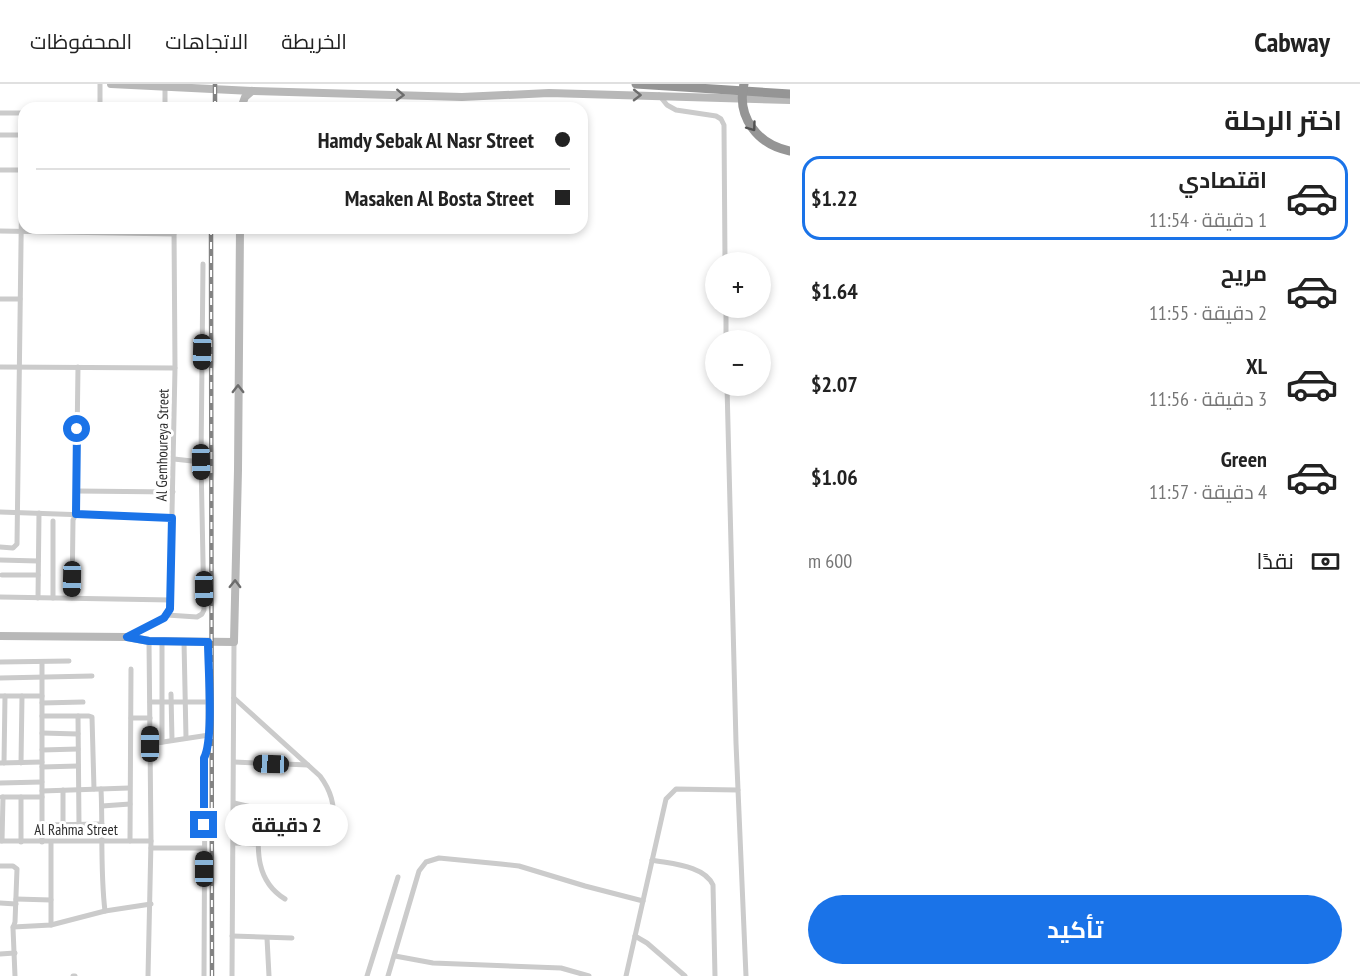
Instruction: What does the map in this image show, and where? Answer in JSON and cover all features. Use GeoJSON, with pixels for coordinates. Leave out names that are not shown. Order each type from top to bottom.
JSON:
{"type":"FeatureCollection","features":[{"type":"Feature","properties":{"kind":"highway"},"geometry":{"type":"LineString","coordinates":[[636,84],[790,94]]}},
{"type":"Feature","properties":{"kind":"highway"},"geometry":{"type":"LineString","coordinates":[[744,84],[742,106],[752,129],[772,146],[790,151]]}},
{"type":"Feature","properties":{"kind":"street"},"geometry":{"type":"LineString","coordinates":[[100,84],[100,102]]}},
{"type":"Feature","properties":{"kind":"street"},"geometry":{"type":"LineString","coordinates":[[111,84],[462,97],[549,93],[790,100]]}},
{"type":"Feature","properties":{"kind":"street"},"geometry":{"type":"LineString","coordinates":[[165,86],[165,102]]}},
{"type":"Feature","properties":{"kind":"street"},"geometry":{"type":"LineString","coordinates":[[243,102],[252,91]]}},
{"type":"Feature","properties":{"kind":"street"},"geometry":{"type":"LineString","coordinates":[[658,95],[671,108],[716,116],[724,125],[725,252]]}},
{"type":"Feature","properties":{"kind":"street"},"geometry":{"type":"LineString","coordinates":[[0,113],[18,113]]}},
{"type":"Feature","properties":{"kind":"street"},"geometry":{"type":"LineString","coordinates":[[0,135],[18,135]]}},
{"type":"Feature","properties":{"kind":"street"},"geometry":{"type":"LineString","coordinates":[[0,170],[18,170]]}},
{"type":"Feature","properties":{"kind":"street"},"geometry":{"type":"LineString","coordinates":[[0,231],[18,231]]}},
{"type":"Feature","properties":{"kind":"street"},"geometry":{"type":"LineString","coordinates":[[0,547],[13,548],[16,545],[21,234]]}},
{"type":"Feature","properties":{"kind":"street","name":"Al Gemhoureya Street"},"geometry":{"type":"LineString","coordinates":[[167,615],[171,600],[174,459],[174,234]]}},
{"type":"Feature","properties":{"kind":"street"},"geometry":{"type":"LineString","coordinates":[[232,976],[240,234]]}},
{"type":"Feature","properties":{"kind":"street"},"geometry":{"type":"LineString","coordinates":[[127,637],[167,615],[197,617],[204,610],[201,462],[203,264]]}},
{"type":"Feature","properties":{"kind":"street"},"geometry":{"type":"LineString","coordinates":[[0,299],[21,299]]}},
{"type":"Feature","properties":{"kind":"street"},"geometry":{"type":"LineString","coordinates":[[0,367],[175,368]]}},
{"type":"Feature","properties":{"kind":"street"},"geometry":{"type":"LineString","coordinates":[[72,598],[73,520],[76,514],[78,368]]}},
{"type":"Feature","properties":{"kind":"street"},"geometry":{"type":"LineString","coordinates":[[727,396],[738,790],[746,976]]}},
{"type":"Feature","properties":{"kind":"street"},"geometry":{"type":"LineString","coordinates":[[174,459],[201,462]]}},
{"type":"Feature","properties":{"kind":"street"},"geometry":{"type":"LineString","coordinates":[[76,491],[173,492]]}},
{"type":"Feature","properties":{"kind":"street"},"geometry":{"type":"LineString","coordinates":[[0,512],[172,518]]}},
{"type":"Feature","properties":{"kind":"street"},"geometry":{"type":"LineString","coordinates":[[38,598],[39,513]]}},
{"type":"Feature","properties":{"kind":"street"},"geometry":{"type":"LineString","coordinates":[[52,598],[53,521]]}},
{"type":"Feature","properties":{"kind":"street"},"geometry":{"type":"LineString","coordinates":[[0,560],[38,561]]}},
{"type":"Feature","properties":{"kind":"street"},"geometry":{"type":"LineString","coordinates":[[2,575],[38,575]]}},
{"type":"Feature","properties":{"kind":"street"},"geometry":{"type":"LineString","coordinates":[[0,597],[171,600]]}},
{"type":"Feature","properties":{"kind":"street"},"geometry":{"type":"LineString","coordinates":[[0,636],[127,637],[149,641],[234,642]]}},
{"type":"Feature","properties":{"kind":"street"},"geometry":{"type":"LineString","coordinates":[[148,976],[151,904],[149,641]]}},
{"type":"Feature","properties":{"kind":"street"},"geometry":{"type":"LineString","coordinates":[[162,641],[162,742]]}},
{"type":"Feature","properties":{"kind":"street"},"geometry":{"type":"LineString","coordinates":[[184,641],[186,738]]}},
{"type":"Feature","properties":{"kind":"street"},"geometry":{"type":"LineString","coordinates":[[204,976],[204,758],[208,752],[209,735],[208,642]]}},
{"type":"Feature","properties":{"kind":"street"},"geometry":{"type":"LineString","coordinates":[[0,662],[69,661]]}},
{"type":"Feature","properties":{"kind":"street"},"geometry":{"type":"LineString","coordinates":[[42,662],[42,842]]}},
{"type":"Feature","properties":{"kind":"street"},"geometry":{"type":"LineString","coordinates":[[130,841],[131,669]]}},
{"type":"Feature","properties":{"kind":"street"},"geometry":{"type":"LineString","coordinates":[[0,678],[92,676]]}},
{"type":"Feature","properties":{"kind":"street"},"geometry":{"type":"LineString","coordinates":[[171,694],[172,740]]}},
{"type":"Feature","properties":{"kind":"street"},"geometry":{"type":"LineString","coordinates":[[78,766],[2,763],[3,696],[83,702]]}},
{"type":"Feature","properties":{"kind":"street"},"geometry":{"type":"LineString","coordinates":[[21,763],[22,696]]}},
{"type":"Feature","properties":{"kind":"street"},"geometry":{"type":"LineString","coordinates":[[234,698],[308,765],[327,787],[334,812],[330,822],[324,824],[234,804]]}},
{"type":"Feature","properties":{"kind":"street"},"geometry":{"type":"LineString","coordinates":[[150,702],[209,702]]}},
{"type":"Feature","properties":{"kind":"street"},"geometry":{"type":"LineString","coordinates":[[42,716],[90,716],[92,718],[94,789]]}},
{"type":"Feature","properties":{"kind":"street"},"geometry":{"type":"LineString","coordinates":[[78,716],[79,825]]}},
{"type":"Feature","properties":{"kind":"street"},"geometry":{"type":"LineString","coordinates":[[131,718],[150,718]]}},
{"type":"Feature","properties":{"kind":"street"},"geometry":{"type":"LineString","coordinates":[[42,733],[78,734]]}},
{"type":"Feature","properties":{"kind":"street"},"geometry":{"type":"LineString","coordinates":[[150,744],[209,735]]}},
{"type":"Feature","properties":{"kind":"street"},"geometry":{"type":"LineString","coordinates":[[42,750],[78,749]]}},
{"type":"Feature","properties":{"kind":"street"},"geometry":{"type":"LineString","coordinates":[[234,762],[308,765]]}},
{"type":"Feature","properties":{"kind":"street"},"geometry":{"type":"LineString","coordinates":[[0,783],[42,782]]}},
{"type":"Feature","properties":{"kind":"street"},"geometry":{"type":"LineString","coordinates":[[1,841],[1,797],[21,797],[63,790],[129,788]]}},
{"type":"Feature","properties":{"kind":"street"},"geometry":{"type":"LineString","coordinates":[[101,789],[103,842],[101,872],[105,911]]}},
{"type":"Feature","properties":{"kind":"street"},"geometry":{"type":"LineString","coordinates":[[626,976],[666,800],[676,789],[738,790]]}},
{"type":"Feature","properties":{"kind":"street"},"geometry":{"type":"LineString","coordinates":[[63,790],[63,825]]}},
{"type":"Feature","properties":{"kind":"street"},"geometry":{"type":"LineString","coordinates":[[21,797],[21,842]]}},
{"type":"Feature","properties":{"kind":"street"},"geometry":{"type":"LineString","coordinates":[[102,806],[130,804]]}},
{"type":"Feature","properties":{"kind":"street"},"geometry":{"type":"LineString","coordinates":[[259,808],[258,844],[265,881],[285,899]]}},
{"type":"Feature","properties":{"kind":"street"},"geometry":{"type":"LineString","coordinates":[[42,825],[102,824]]}},
{"type":"Feature","properties":{"kind":"street","name":"Al Rahma Street"},"geometry":{"type":"LineString","coordinates":[[1,841],[130,841],[204,848]]}},
{"type":"Feature","properties":{"kind":"street"},"geometry":{"type":"LineString","coordinates":[[51,842],[51,925]]}},
{"type":"Feature","properties":{"kind":"street"},"geometry":{"type":"LineString","coordinates":[[234,843],[258,844]]}},
{"type":"Feature","properties":{"kind":"street"},"geometry":{"type":"LineString","coordinates":[[388,976],[419,871],[426,862],[439,858],[519,866],[643,901]]}},
{"type":"Feature","properties":{"kind":"street"},"geometry":{"type":"LineString","coordinates":[[652,860],[697,870],[710,878],[713,885],[715,976]]}},
{"type":"Feature","properties":{"kind":"street"},"geometry":{"type":"LineString","coordinates":[[0,866],[16,868],[15,976]]}},
{"type":"Feature","properties":{"kind":"street"},"geometry":{"type":"LineString","coordinates":[[367,976],[398,877]]}},
{"type":"Feature","properties":{"kind":"street"},"geometry":{"type":"LineString","coordinates":[[0,903],[51,900]]}},
{"type":"Feature","properties":{"kind":"street"},"geometry":{"type":"LineString","coordinates":[[14,927],[51,925],[105,911],[151,904]]}},
{"type":"Feature","properties":{"kind":"street"},"geometry":{"type":"LineString","coordinates":[[232,936],[292,938]]}},
{"type":"Feature","properties":{"kind":"street"},"geometry":{"type":"LineString","coordinates":[[635,936],[685,976]]}},
{"type":"Feature","properties":{"kind":"street"},"geometry":{"type":"LineString","coordinates":[[267,938],[269,976]]}},
{"type":"Feature","properties":{"kind":"street"},"geometry":{"type":"LineString","coordinates":[[0,954],[15,953]]}},
{"type":"Feature","properties":{"kind":"street"},"geometry":{"type":"LineString","coordinates":[[395,956],[433,963],[561,968],[589,976]]}},
{"type":"Feature","properties":{"kind":"street"},"geometry":{"type":"LineString","coordinates":[[551,967],[551,976]]}},
{"type":"Feature","properties":{"kind":"railway"},"geometry":{"type":"LineString","coordinates":[[215,84],[215,102]]}},
{"type":"Feature","properties":{"kind":"railway"},"geometry":{"type":"LineString","coordinates":[[211,234],[212,976]]}},
{"type":"Feature","properties":{"kind":"route"},"geometry":{"type":"LineString","coordinates":[[77,429],[76,514],[172,518],[170,609],[164,618],[127,637],[149,641],[208,642],[209,735],[208,752],[204,758],[204,825]]}}]}
